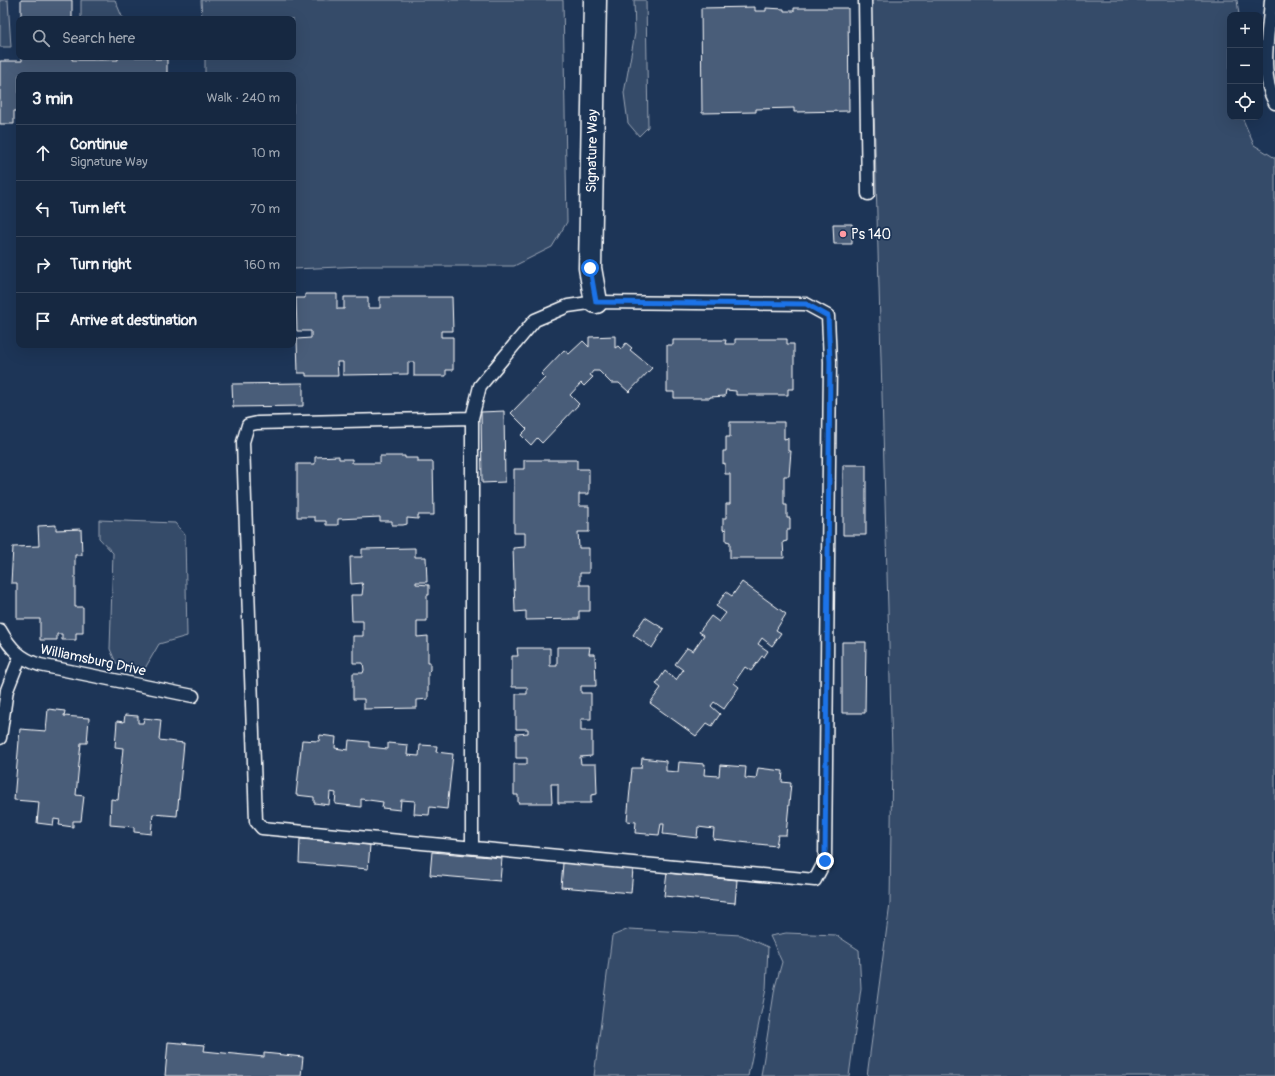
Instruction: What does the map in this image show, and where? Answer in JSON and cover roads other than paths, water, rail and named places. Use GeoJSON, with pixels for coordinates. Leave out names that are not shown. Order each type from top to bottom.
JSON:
{"type":"FeatureCollection","features":[{"type":"Feature","properties":{"kind":"street","name":"Signature Way"},"geometry":{"type":"LineString","coordinates":[[595,0],[590,268],[596,302]]}},
{"type":"Feature","properties":{"kind":"lane"},"geometry":{"type":"LineString","coordinates":[[865,0],[868,194]]}},
{"type":"Feature","properties":{"kind":"lane"},"geometry":{"type":"LineString","coordinates":[[1271,0],[1266,62],[1270,94],[1275,104]]}},
{"type":"Feature","properties":{"kind":"lane"},"geometry":{"type":"LineString","coordinates":[[472,418],[257,423],[248,425],[243,442],[256,821],[262,828],[815,880],[825,861],[830,362],[828,316],[806,304],[596,302],[568,306],[535,320],[480,386],[472,418],[472,847]]}},
{"type":"Feature","properties":{"kind":"lane","name":"Williamsburg Drive"},"geometry":{"type":"LineString","coordinates":[[0,630],[20,657],[40,665],[193,696]]}},
{"type":"Feature","properties":{"kind":"lane"},"geometry":{"type":"LineString","coordinates":[[0,738],[7,690],[20,657]]}},
{"type":"Feature","properties":{"kind":"place","name":"Ps 140"},"geometry":{"type":"Point","coordinates":[843,234]}}]}
